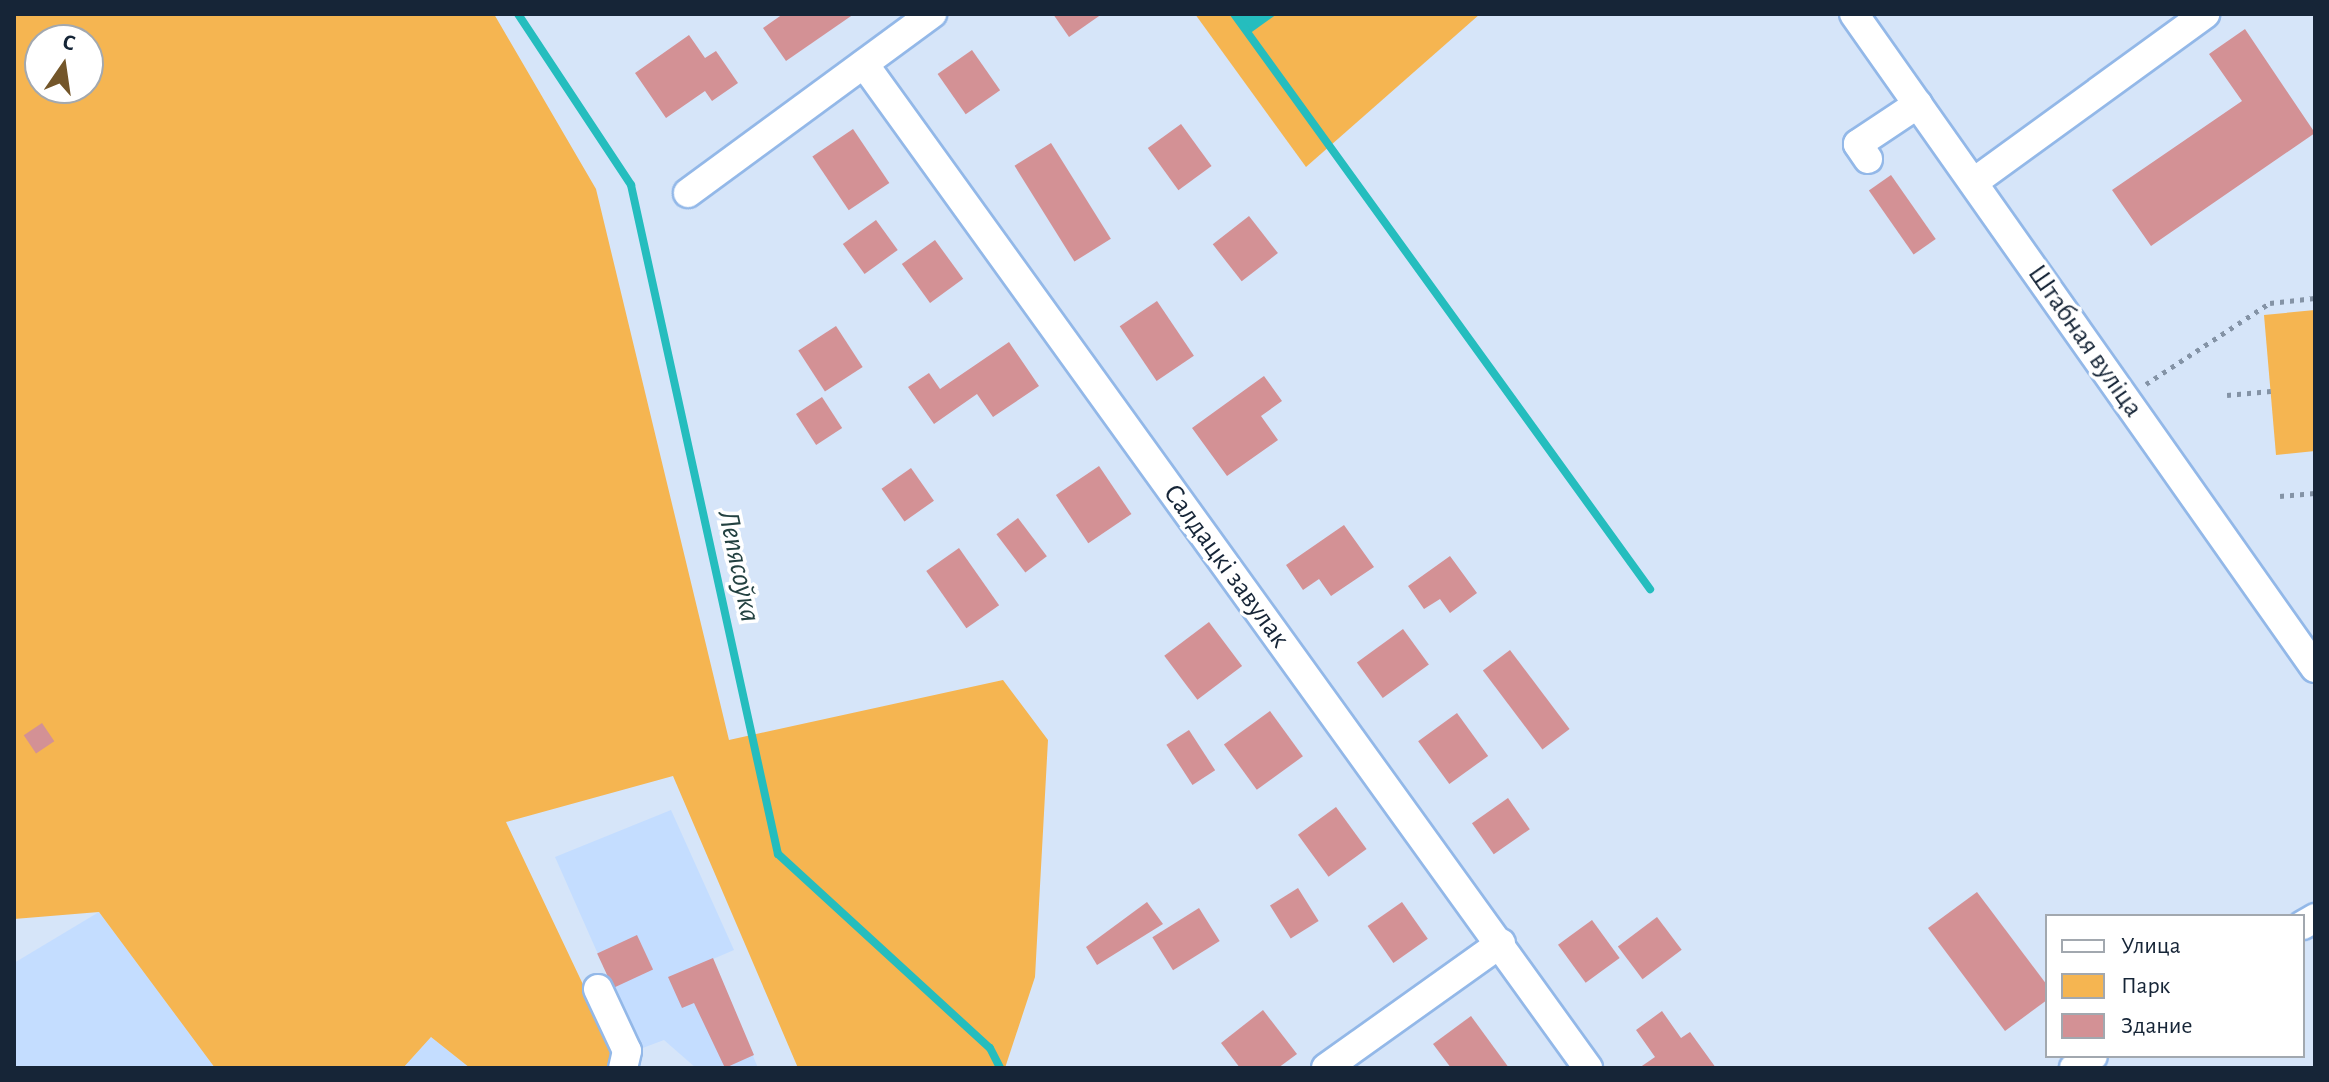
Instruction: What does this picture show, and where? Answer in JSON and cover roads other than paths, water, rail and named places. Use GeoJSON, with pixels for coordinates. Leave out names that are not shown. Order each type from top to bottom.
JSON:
{"type":"FeatureCollection","features":[{"type":"Feature","properties":{"kind":"street"},"geometry":{"type":"LineString","coordinates":[[688,193],[932,14]]}},
{"type":"Feature","properties":{"kind":"street","name":"Штабная вуліца"},"geometry":{"type":"LineString","coordinates":[[1854,14],[2315,668]]}},
{"type":"Feature","properties":{"kind":"street"},"geometry":{"type":"LineString","coordinates":[[1974,182],[2205,14]]}},
{"type":"Feature","properties":{"kind":"street","name":"Салдацкі завулак"},"geometry":{"type":"LineString","coordinates":[[864,64],[1501,943],[1588,1068]]}},
{"type":"Feature","properties":{"kind":"street"},"geometry":{"type":"LineString","coordinates":[[1868,159],[1858,144],[1918,104]]}},
{"type":"Feature","properties":{"kind":"street"},"geometry":{"type":"LineString","coordinates":[[1326,1068],[1501,943]]}},
{"type":"Feature","properties":{"kind":"street"},"geometry":{"type":"LineString","coordinates":[[598,989],[627,1051],[623,1068]]}},
{"type":"Feature","properties":{"kind":"waterway","name":"Лепясоўка"},"geometry":{"type":"LineString","coordinates":[[518,14],[631,185],[778,854],[990,1048],[1000,1068]]}},
{"type":"Feature","properties":{"kind":"waterway"},"geometry":{"type":"LineString","coordinates":[[1234,14],[1650,589]]}}]}
